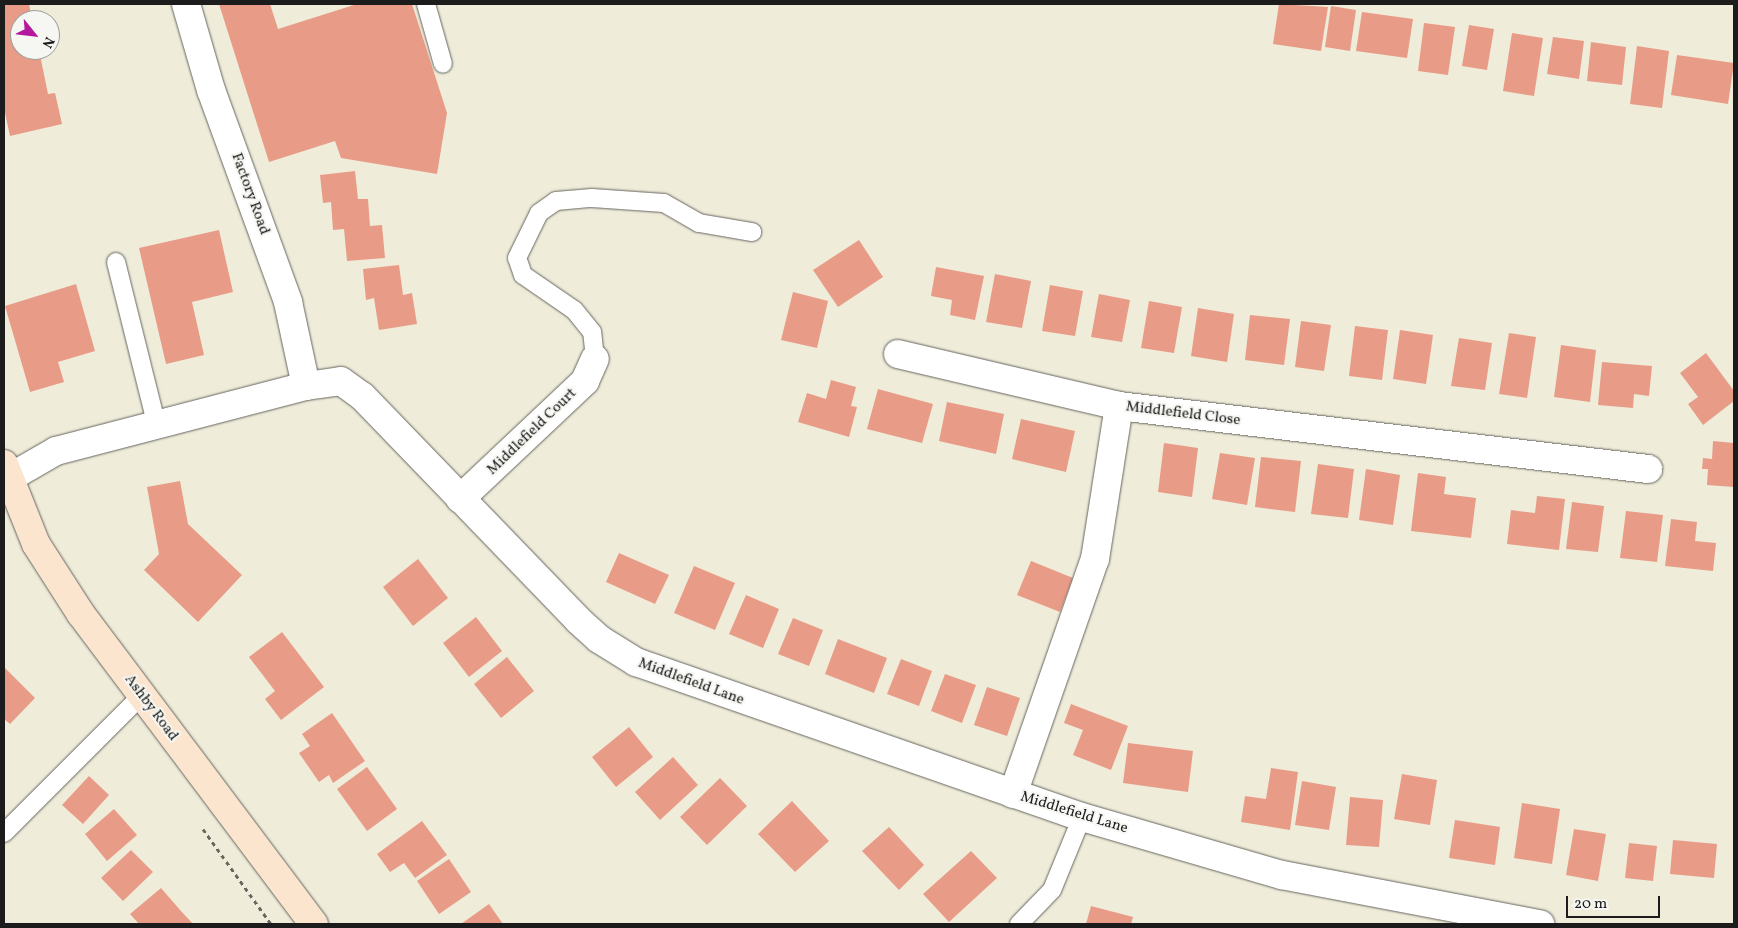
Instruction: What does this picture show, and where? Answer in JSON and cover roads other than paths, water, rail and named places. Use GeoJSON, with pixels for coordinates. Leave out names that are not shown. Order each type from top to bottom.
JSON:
{"type":"FeatureCollection","features":[{"type":"Feature","properties":{"kind":"main road","name":"Ashby Road"},"geometry":{"type":"LineString","coordinates":[[5,475],[36,544],[142,695],[314,924]]}},
{"type":"Feature","properties":{"kind":"street","name":"Factory Road"},"geometry":{"type":"LineString","coordinates":[[186,4],[212,90],[288,302],[306,386]]}},
{"type":"Feature","properties":{"kind":"street"},"geometry":{"type":"LineString","coordinates":[[898,354],[1118,406]]}},
{"type":"Feature","properties":{"kind":"street","name":"Middlefield Court"},"geometry":{"type":"LineString","coordinates":[[460,499],[585,381],[595,358]]}},
{"type":"Feature","properties":{"kind":"street","name":"Middlefield Lane"},"geometry":{"type":"LineString","coordinates":[[5,475],[56,451],[306,386],[328,381],[350,386],[578,620],[621,655],[1082,817],[1291,877],[1540,924]]}},
{"type":"Feature","properties":{"kind":"street","name":"Middlefield Close"},"geometry":{"type":"LineString","coordinates":[[1013,794],[1095,559],[1118,406],[1648,469]]}},
{"type":"Feature","properties":{"kind":"lane"},"geometry":{"type":"LineString","coordinates":[[426,4],[442,64]]}},
{"type":"Feature","properties":{"kind":"lane"},"geometry":{"type":"LineString","coordinates":[[595,358],[592,332],[574,310],[524,275],[518,258],[540,213],[556,201],[583,199],[664,203],[699,223],[752,232]]}},
{"type":"Feature","properties":{"kind":"lane"},"geometry":{"type":"LineString","coordinates":[[116,262],[158,426]]}},
{"type":"Feature","properties":{"kind":"lane"},"geometry":{"type":"LineString","coordinates":[[4,833],[142,695]]}},
{"type":"Feature","properties":{"kind":"lane"},"geometry":{"type":"LineString","coordinates":[[1019,924],[1052,890],[1082,817]]}}]}
